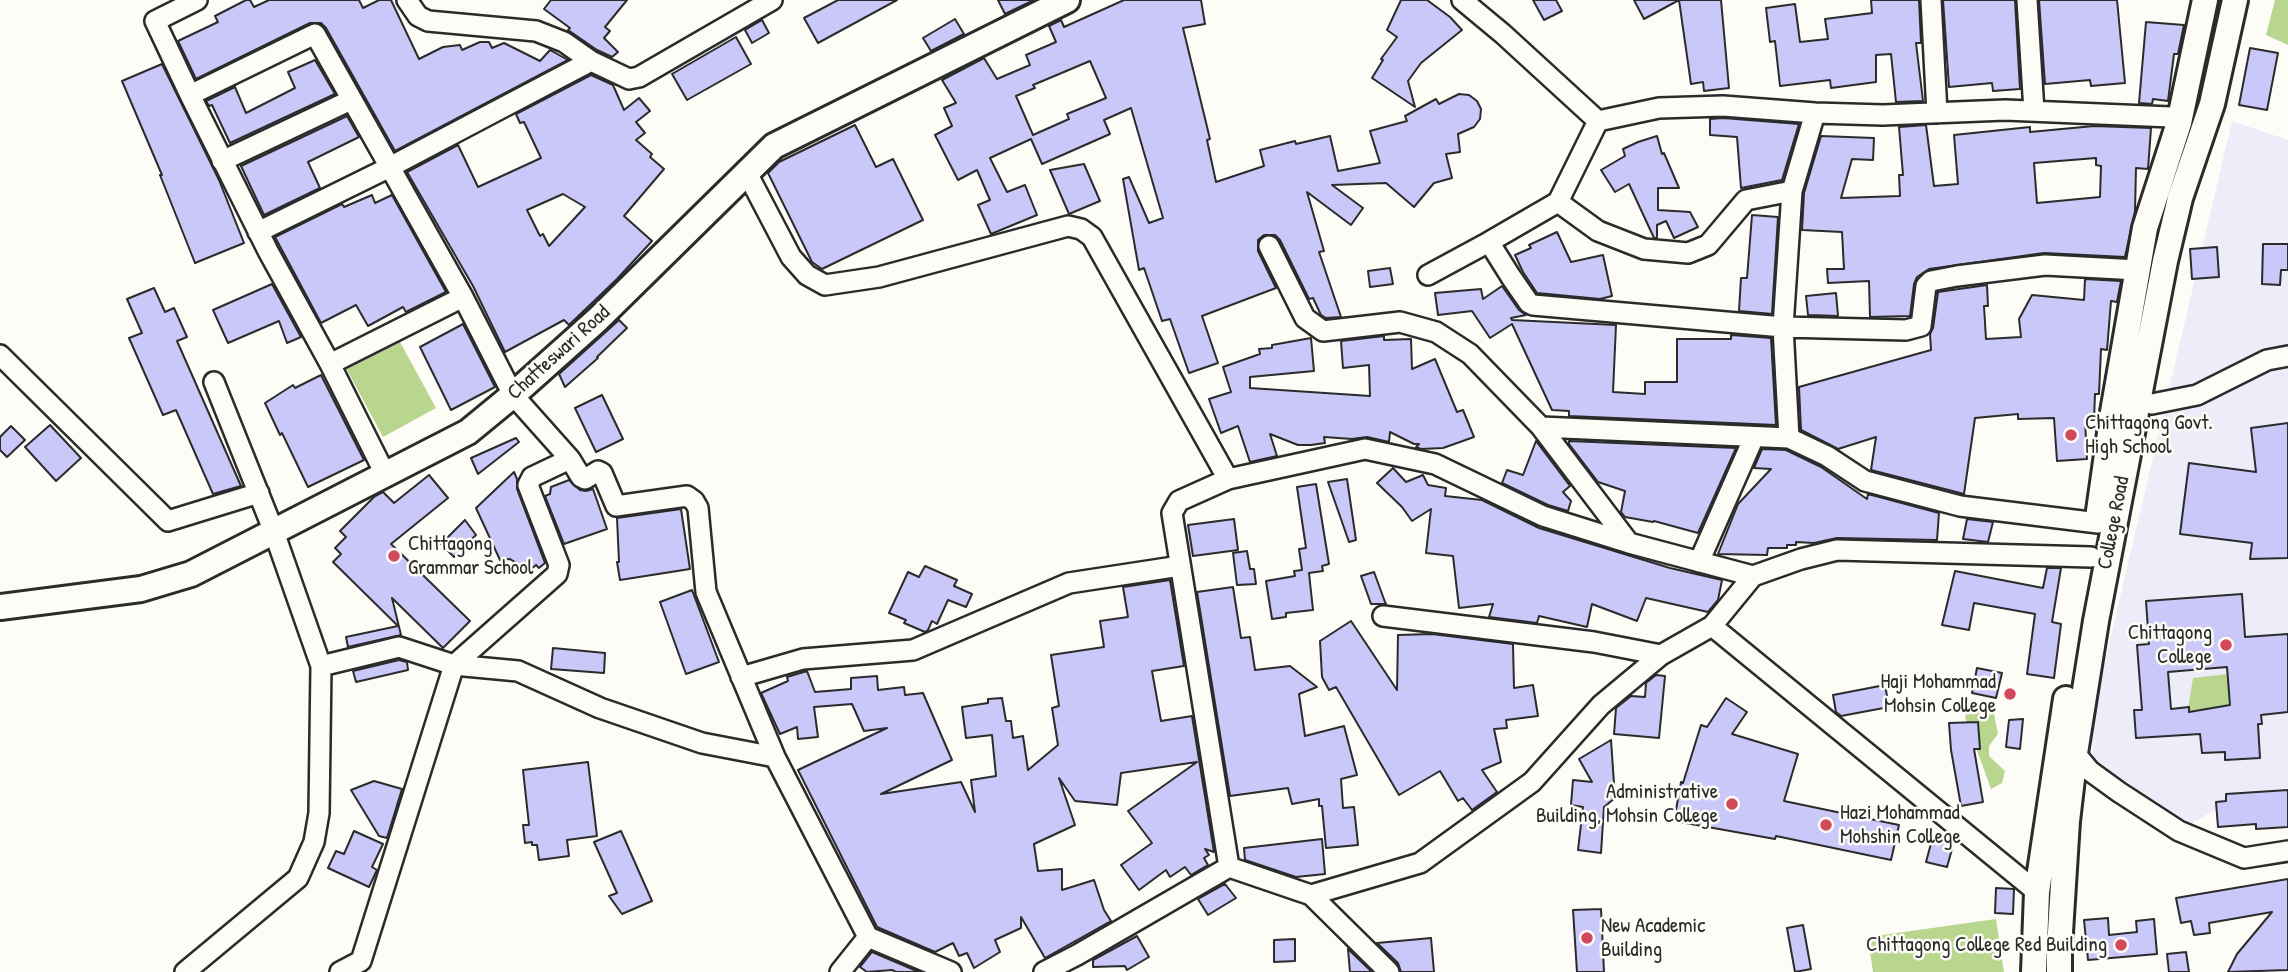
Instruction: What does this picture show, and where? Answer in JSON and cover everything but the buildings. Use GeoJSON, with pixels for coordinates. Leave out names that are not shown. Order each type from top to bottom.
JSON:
{"type":"FeatureCollection","features":[{"type":"Feature","properties":{"kind":"main road","name":"Chatteswari Road"},"geometry":{"type":"LineString","coordinates":[[0,607],[141,589],[191,574],[468,432],[597,320],[775,146],[1067,0]]}},
{"type":"Feature","properties":{"kind":"main road","name":"College Road"},"geometry":{"type":"LineString","coordinates":[[2034,972],[2037,892],[2069,682],[2098,523],[2113,412],[2145,228],[2179,123],[2205,0]]}},
{"type":"Feature","properties":{"kind":"main road","name":"College Road"},"geometry":{"type":"LineString","coordinates":[[2059,972],[2067,821],[2096,621],[2137,401],[2180,198],[2212,104],[2235,0]]}},
{"type":"Feature","properties":{"kind":"main road"},"geometry":{"type":"LineString","coordinates":[[2179,123],[2204,128]]}},
{"type":"Feature","properties":{"kind":"street"},"geometry":{"type":"LineString","coordinates":[[197,0],[155,21],[258,232],[330,364],[385,474]]}},
{"type":"Feature","properties":{"kind":"street"},"geometry":{"type":"LineString","coordinates":[[407,0],[418,16],[428,21],[536,31],[564,42],[591,61],[629,79],[639,77],[772,0]]}},
{"type":"Feature","properties":{"kind":"street"},"geometry":{"type":"LineString","coordinates":[[1462,0],[1598,121]]}},
{"type":"Feature","properties":{"kind":"street"},"geometry":{"type":"LineString","coordinates":[[1931,0],[1937,113]]}},
{"type":"Feature","properties":{"kind":"street"},"geometry":{"type":"LineString","coordinates":[[2026,0],[2034,111]]}},
{"type":"Feature","properties":{"kind":"street"},"geometry":{"type":"LineString","coordinates":[[190,95],[314,34],[463,297],[513,395],[570,458],[581,477],[585,478],[598,471],[601,473],[616,506],[687,496],[694,501],[698,508],[706,592],[775,757],[868,937],[951,972]]}},
{"type":"Feature","properties":{"kind":"street"},"geometry":{"type":"LineString","coordinates":[[258,232],[388,168],[591,61]]}},
{"type":"Feature","properties":{"kind":"street"},"geometry":{"type":"LineString","coordinates":[[222,161],[351,100]]}},
{"type":"Feature","properties":{"kind":"street"},"geometry":{"type":"LineString","coordinates":[[1598,121],[1659,108],[1723,106],[1883,115],[2034,111],[2171,117],[2179,123]]}},
{"type":"Feature","properties":{"kind":"street"},"geometry":{"type":"LineString","coordinates":[[1789,438],[1783,327],[1792,191],[1815,113]]}},
{"type":"Feature","properties":{"kind":"street"},"geometry":{"type":"LineString","coordinates":[[1427,275],[1558,202],[1598,121]]}},
{"type":"Feature","properties":{"kind":"street"},"geometry":{"type":"LineString","coordinates":[[747,173],[791,257],[807,275],[825,285],[879,277],[1068,226],[1081,229],[1092,237],[1228,479]]}},
{"type":"Feature","properties":{"kind":"street"},"geometry":{"type":"LineString","coordinates":[[1558,202],[1598,231],[1644,249],[1688,253],[1708,245],[1746,200],[1792,191]]}},
{"type":"Feature","properties":{"kind":"street"},"geometry":{"type":"LineString","coordinates":[[1489,242],[1529,303],[1533,305],[1783,327],[1906,330],[1921,326],[1926,286],[1931,281],[1957,276],[2045,265],[2138,270]]}},
{"type":"Feature","properties":{"kind":"street"},"geometry":{"type":"LineString","coordinates":[[1269,246],[1305,318],[1323,331],[1401,322],[1436,332],[1470,354],[1541,427],[1629,543]]}},
{"type":"Feature","properties":{"kind":"street"},"geometry":{"type":"LineString","coordinates":[[330,364],[463,297]]}},
{"type":"Feature","properties":{"kind":"street"},"geometry":{"type":"LineString","coordinates":[[0,355],[168,521],[259,493]]}},
{"type":"Feature","properties":{"kind":"street"},"geometry":{"type":"LineString","coordinates":[[2137,401],[2152,404],[2197,395],[2267,360],[2288,356]]}},
{"type":"Feature","properties":{"kind":"street"},"geometry":{"type":"LineString","coordinates":[[185,972],[298,878],[314,842],[319,813],[321,666],[274,532],[214,382]]}},
{"type":"Feature","properties":{"kind":"street"},"geometry":{"type":"LineString","coordinates":[[1541,427],[1789,438],[1827,456],[1865,481],[1960,506],[2098,523]]}},
{"type":"Feature","properties":{"kind":"street"},"geometry":{"type":"LineString","coordinates":[[1699,562],[1754,437]]}},
{"type":"Feature","properties":{"kind":"street"},"geometry":{"type":"LineString","coordinates":[[1229,867],[1172,513],[1179,501],[1228,479],[1365,449],[1435,464],[1543,516],[1629,543],[1753,576]]}},
{"type":"Feature","properties":{"kind":"street"},"geometry":{"type":"LineString","coordinates":[[340,972],[360,961],[454,665],[557,574],[559,565],[528,485],[532,477],[570,458]]}},
{"type":"Feature","properties":{"kind":"street"},"geometry":{"type":"LineString","coordinates":[[1311,895],[1420,863],[1532,782],[1601,705],[1661,655],[1712,626],[1753,576],[1837,550],[2091,556]]}},
{"type":"Feature","properties":{"kind":"street"},"geometry":{"type":"LineString","coordinates":[[741,677],[803,659],[912,650],[1069,583],[1180,566]]}},
{"type":"Feature","properties":{"kind":"street"},"geometry":{"type":"LineString","coordinates":[[1383,616],[1594,642],[1661,655]]}},
{"type":"Feature","properties":{"kind":"street"},"geometry":{"type":"LineString","coordinates":[[1712,626],[2037,892]]}},
{"type":"Feature","properties":{"kind":"street"},"geometry":{"type":"LineString","coordinates":[[321,666],[399,647],[454,665],[518,671],[600,708],[702,743],[775,757]]}},
{"type":"Feature","properties":{"kind":"street"},"geometry":{"type":"LineString","coordinates":[[2075,753],[2090,771],[2179,831],[2244,858],[2288,851]]}},
{"type":"Feature","properties":{"kind":"street"},"geometry":{"type":"LineString","coordinates":[[1229,867],[1311,895],[1389,972]]}},
{"type":"Feature","properties":{"kind":"street"},"geometry":{"type":"LineString","coordinates":[[1044,972],[1077,963],[1229,867]]}},
{"type":"Feature","properties":{"kind":"street"},"geometry":{"type":"LineString","coordinates":[[840,972],[868,937]]}},
{"type":"Feature","properties":{"kind":"shaded area","name":"Chittagong College"},"geometry":{"type":"Polygon","coordinates":[[[2232,121],[2288,140],[2288,807],[2218,808],[2179,831],[2119,792],[2093,757],[2091,721],[2232,121]]]}},
{"type":"Feature","properties":{"kind":"green space"},"geometry":{"type":"Polygon","coordinates":[[[2275,0],[2288,0],[2288,45],[2266,35],[2275,0]]]}},
{"type":"Feature","properties":{"kind":"green space"},"geometry":{"type":"Polygon","coordinates":[[[399,340],[436,408],[383,437],[346,368],[399,340]]]}},
{"type":"Feature","properties":{"kind":"green space"},"geometry":{"type":"Polygon","coordinates":[[[2236,673],[2241,734],[2187,715],[2193,678],[2236,673]]]}},
{"type":"Feature","properties":{"kind":"green space"},"geometry":{"type":"Polygon","coordinates":[[[1993,709],[1998,734],[1989,746],[1989,756],[2005,771],[2002,783],[1991,789],[1965,717],[1968,710],[1993,709]]]}},
{"type":"Feature","properties":{"kind":"green space"},"geometry":{"type":"Polygon","coordinates":[[[1996,919],[2004,972],[1873,972],[1868,937],[1996,919]]]}},
{"type":"Feature","properties":{"kind":"place","name":"Chittagong Govt. High School"},"geometry":{"type":"Point","coordinates":[2071,435]}},
{"type":"Feature","properties":{"kind":"place","name":"Chittagong Grammar School"},"geometry":{"type":"Point","coordinates":[394,556]}},
{"type":"Feature","properties":{"kind":"place","name":"Chittagong College"},"geometry":{"type":"Point","coordinates":[2226,645]}},
{"type":"Feature","properties":{"kind":"place","name":"Haji Mohammad Mohsin College"},"geometry":{"type":"Point","coordinates":[2010,694]}},
{"type":"Feature","properties":{"kind":"place","name":"Administrative Building, Mohsin College"},"geometry":{"type":"Point","coordinates":[1732,804]}},
{"type":"Feature","properties":{"kind":"place","name":"Hazi Mohammad Mohshin College"},"geometry":{"type":"Point","coordinates":[1826,825]}},
{"type":"Feature","properties":{"kind":"place","name":"New Academic Building"},"geometry":{"type":"Point","coordinates":[1587,938]}},
{"type":"Feature","properties":{"kind":"place","name":"Chittagong College Red Building"},"geometry":{"type":"Point","coordinates":[2121,945]}}]}
